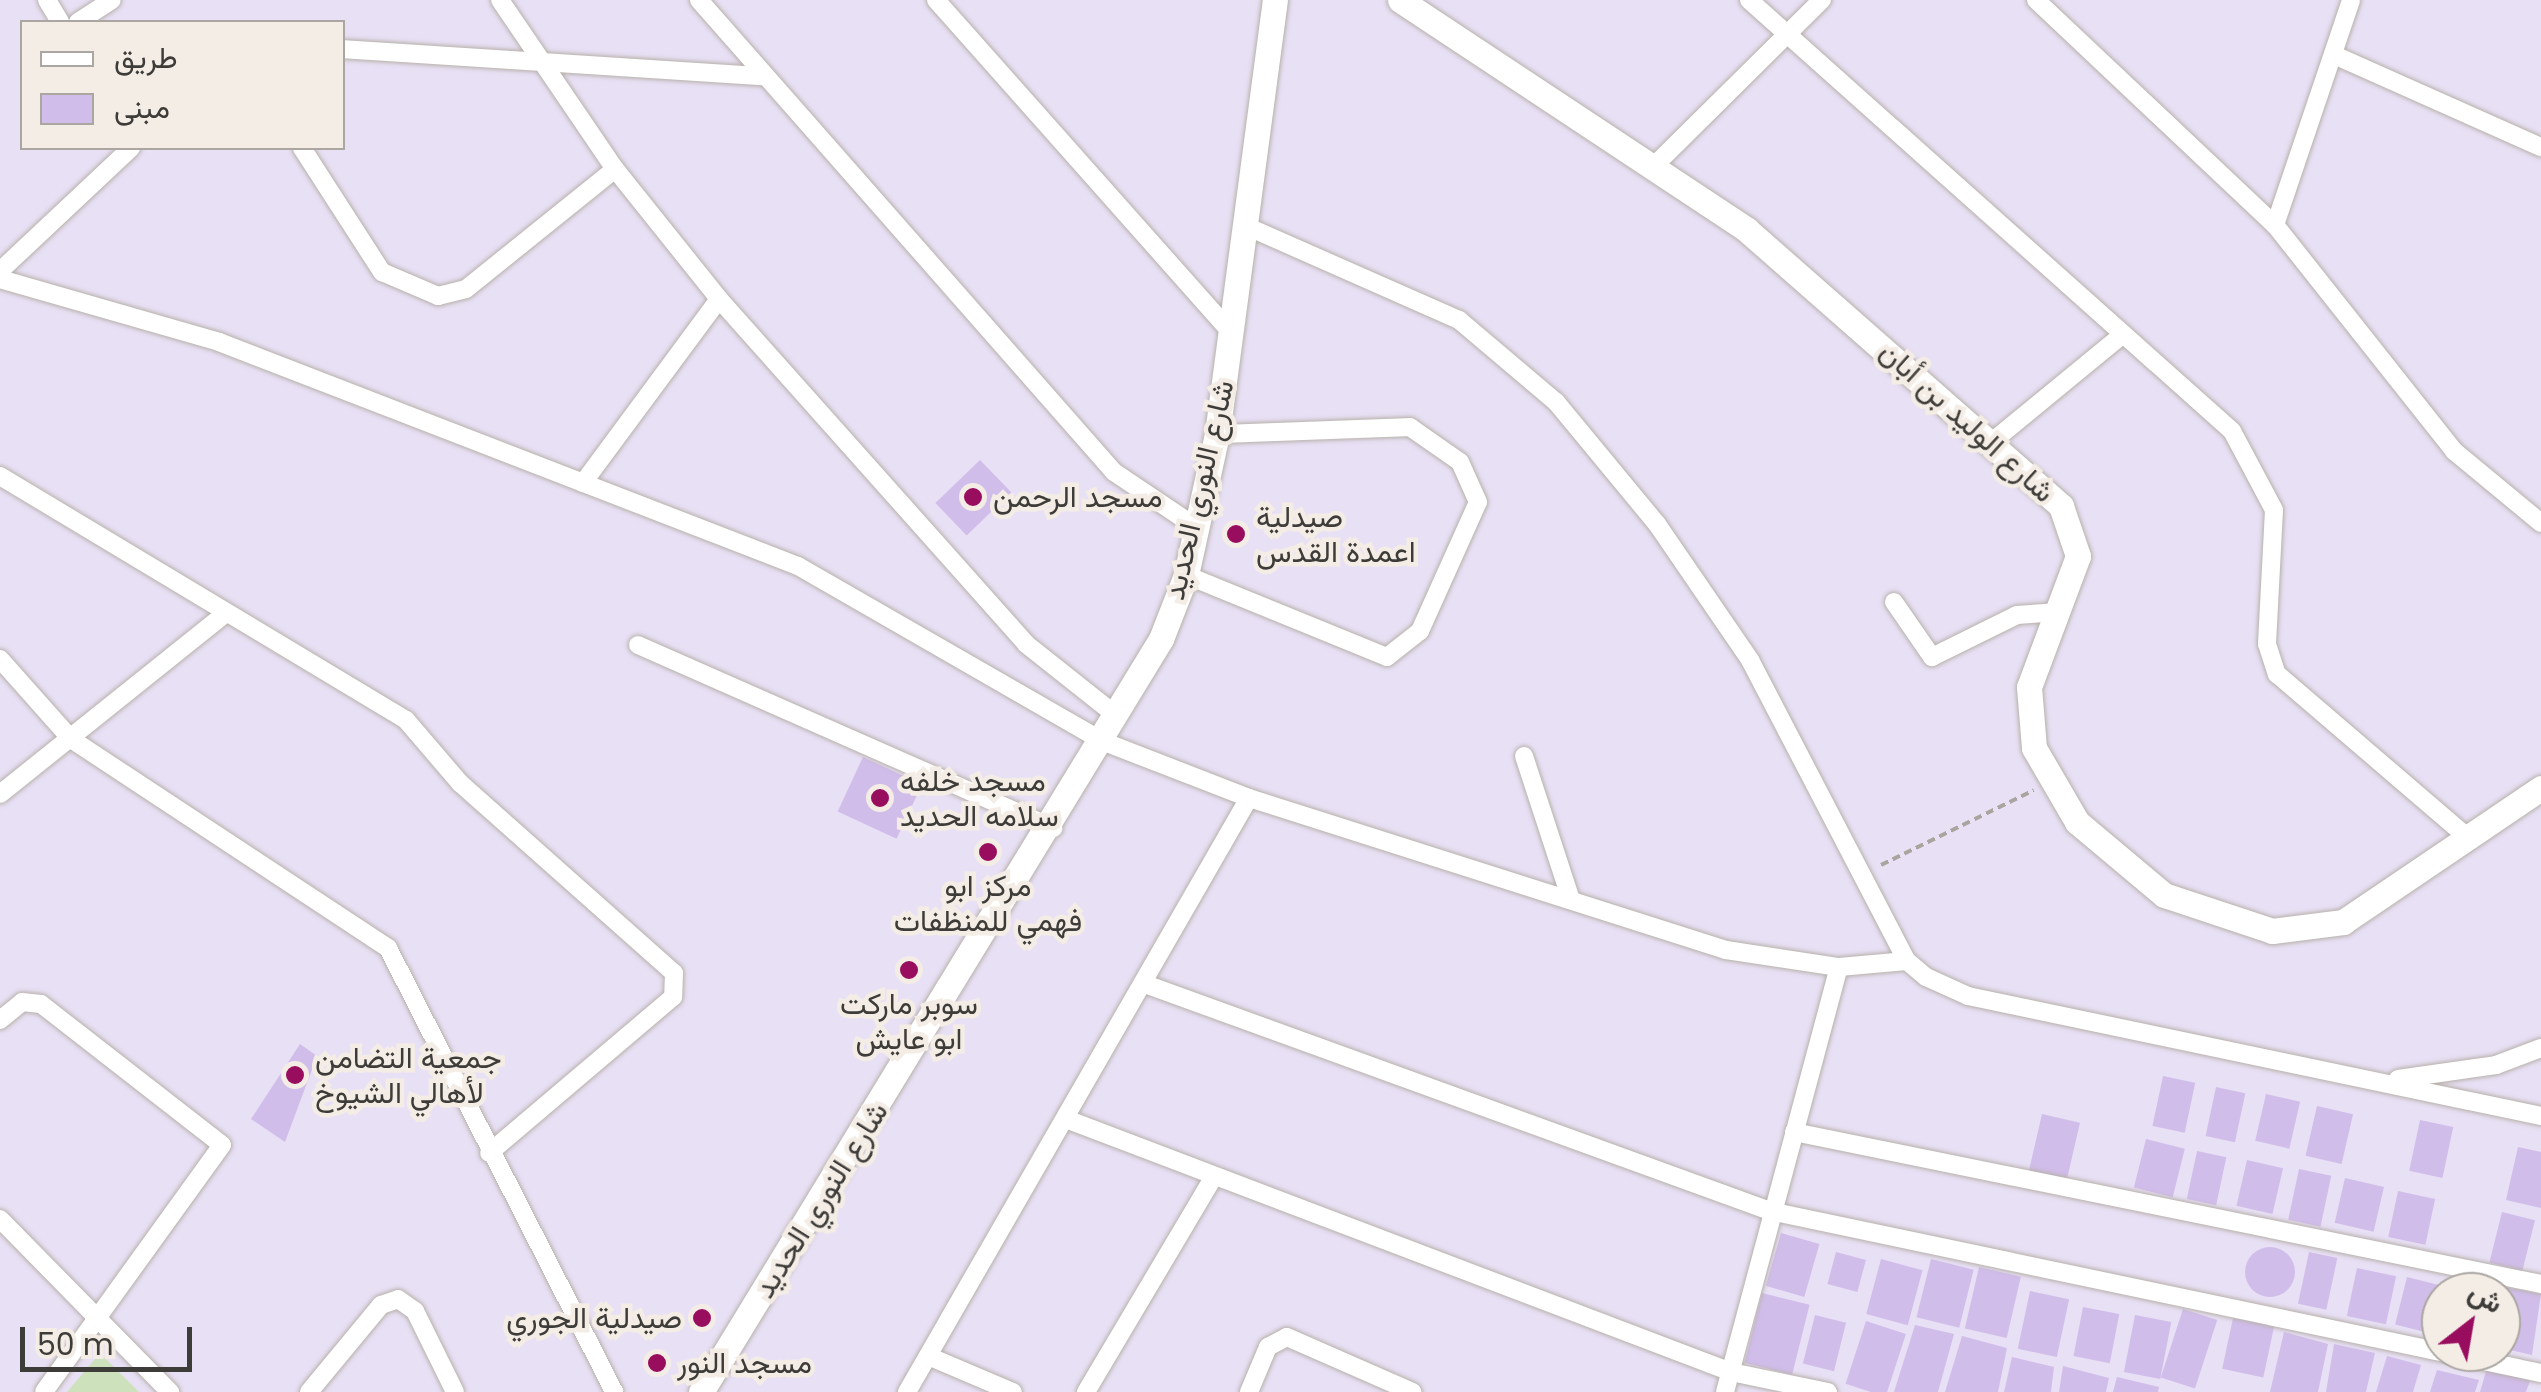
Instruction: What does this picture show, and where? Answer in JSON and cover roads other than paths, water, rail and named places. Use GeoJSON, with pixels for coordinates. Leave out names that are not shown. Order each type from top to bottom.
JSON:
{"type":"FeatureCollection","features":[{"type":"Feature","properties":{"kind":"street"},"geometry":{"type":"LineString","coordinates":[[81,20],[112,0]]}},
{"type":"Feature","properties":{"kind":"street"},"geometry":{"type":"LineString","coordinates":[[500,0],[538,63],[615,169],[720,300],[1026,644],[1116,716]]}},
{"type":"Feature","properties":{"kind":"street"},"geometry":{"type":"LineString","coordinates":[[698,0],[1114,472],[1193,525]]}},
{"type":"Feature","properties":{"kind":"street"},"geometry":{"type":"LineString","coordinates":[[936,0],[1232,333]]}},
{"type":"Feature","properties":{"kind":"street","name":"شارع النوري الحديد"},"geometry":{"type":"LineString","coordinates":[[700,1392],[1053,828],[1116,716],[1186,575],[1193,525],[1217,434],[1275,0]]}},
{"type":"Feature","properties":{"kind":"street","name":"شارع الوليد بن أبان"},"geometry":{"type":"LineString","coordinates":[[1400,0],[1748,230],[1993,441],[2076,534],[2076,568],[2029,687],[2048,783],[2077,822],[2164,895],[2272,931],[2365,912],[2541,788]]}},
{"type":"Feature","properties":{"kind":"street"},"geometry":{"type":"LineString","coordinates":[[1749,0],[2121,336],[2232,431],[2268,489],[2276,533],[2267,644],[2278,674],[2471,840]]}},
{"type":"Feature","properties":{"kind":"street"},"geometry":{"type":"LineString","coordinates":[[1655,165],[1822,0]]}},
{"type":"Feature","properties":{"kind":"street"},"geometry":{"type":"LineString","coordinates":[[2036,0],[2275,225],[2454,451],[2541,522]]}},
{"type":"Feature","properties":{"kind":"street"},"geometry":{"type":"LineString","coordinates":[[2275,225],[2351,0]]}},
{"type":"Feature","properties":{"kind":"street"},"geometry":{"type":"LineString","coordinates":[[345,49],[765,76]]}},
{"type":"Feature","properties":{"kind":"street"},"geometry":{"type":"LineString","coordinates":[[2334,54],[2541,148]]}},
{"type":"Feature","properties":{"kind":"street"},"geometry":{"type":"LineString","coordinates":[[0,271],[128,150]]}},
{"type":"Feature","properties":{"kind":"street"},"geometry":{"type":"LineString","coordinates":[[303,150],[382,272],[438,296],[466,289],[615,169]]}},
{"type":"Feature","properties":{"kind":"street"},"geometry":{"type":"LineString","coordinates":[[1246,226],[1459,320],[1556,402],[1657,524],[1750,660],[1907,961],[1968,996],[2388,1080],[2541,1116]]}},
{"type":"Feature","properties":{"kind":"street"},"geometry":{"type":"LineString","coordinates":[[0,280],[219,342],[798,566],[1102,741],[1248,798],[1570,897],[1726,950],[1839,968],[1907,961]]}},
{"type":"Feature","properties":{"kind":"street"},"geometry":{"type":"LineString","coordinates":[[584,483],[720,300]]}},
{"type":"Feature","properties":{"kind":"street"},"geometry":{"type":"LineString","coordinates":[[1993,441],[2121,336]]}},
{"type":"Feature","properties":{"kind":"street"},"geometry":{"type":"LineString","coordinates":[[1186,575],[1387,657],[1420,631],[1478,502],[1460,462],[1410,427],[1217,434]]}},
{"type":"Feature","properties":{"kind":"street"},"geometry":{"type":"LineString","coordinates":[[0,476],[222,616],[406,720],[460,783],[596,896],[679,983],[674,997],[489,1153]]}},
{"type":"Feature","properties":{"kind":"street"},"geometry":{"type":"LineString","coordinates":[[1894,602],[1932,656],[2018,615],[2058,612]]}},
{"type":"Feature","properties":{"kind":"street"},"geometry":{"type":"LineString","coordinates":[[0,794],[222,616]]}},
{"type":"Feature","properties":{"kind":"street"},"geometry":{"type":"LineString","coordinates":[[638,646],[1053,828]]}},
{"type":"Feature","properties":{"kind":"street"},"geometry":{"type":"LineString","coordinates":[[0,659],[71,738],[388,948],[614,1392]]}},
{"type":"Feature","properties":{"kind":"street"},"geometry":{"type":"LineString","coordinates":[[1524,756],[1570,897]]}},
{"type":"Feature","properties":{"kind":"street"},"geometry":{"type":"LineString","coordinates":[[906,1392],[1248,798]]}},
{"type":"Feature","properties":{"kind":"street"},"geometry":{"type":"LineString","coordinates":[[1726,1392],[1770,1211],[1839,968]]}},
{"type":"Feature","properties":{"kind":"street"},"geometry":{"type":"LineString","coordinates":[[1144,984],[1770,1211],[2541,1373]]}},
{"type":"Feature","properties":{"kind":"street"},"geometry":{"type":"LineString","coordinates":[[0,1020],[22,1002],[41,1004],[222,1146],[44,1392]]}},
{"type":"Feature","properties":{"kind":"street"},"geometry":{"type":"LineString","coordinates":[[2388,1080],[2496,1066],[2541,1048]]}},
{"type":"Feature","properties":{"kind":"street"},"geometry":{"type":"LineString","coordinates":[[1066,1118],[1730,1372],[1828,1392]]}},
{"type":"Feature","properties":{"kind":"street"},"geometry":{"type":"LineString","coordinates":[[1794,1132],[2541,1284]]}},
{"type":"Feature","properties":{"kind":"street"},"geometry":{"type":"LineString","coordinates":[[1086,1392],[1214,1176]]}},
{"type":"Feature","properties":{"kind":"street"},"geometry":{"type":"LineString","coordinates":[[0,1219],[170,1392]]}},
{"type":"Feature","properties":{"kind":"street"},"geometry":{"type":"LineString","coordinates":[[310,1392],[380,1305],[398,1299],[415,1311],[455,1392]]}},
{"type":"Feature","properties":{"kind":"street"},"geometry":{"type":"LineString","coordinates":[[1249,1392],[1268,1348],[1287,1336],[1412,1392]]}},
{"type":"Feature","properties":{"kind":"street"},"geometry":{"type":"LineString","coordinates":[[928,1356],[1013,1392]]}},
{"type":"Feature","properties":{"kind":"place","name":"مسجد الرحمن"},"geometry":{"type":"Point","coordinates":[973,497]}},
{"type":"Feature","properties":{"kind":"place","name":"صيدلية اعمدة القدس"},"geometry":{"type":"Point","coordinates":[1236,534]}},
{"type":"Feature","properties":{"kind":"place","name":"مسجد خلفه سلامه الحديد"},"geometry":{"type":"Point","coordinates":[880,798]}},
{"type":"Feature","properties":{"kind":"place","name":"مركز ابو فهمي للمنظفات"},"geometry":{"type":"Point","coordinates":[988,852]}},
{"type":"Feature","properties":{"kind":"place","name":"سوبر ماركت ابو عايش"},"geometry":{"type":"Point","coordinates":[909,970]}},
{"type":"Feature","properties":{"kind":"place","name":"جمعية التضامن لأهالي الشيوخ"},"geometry":{"type":"Point","coordinates":[295,1075]}},
{"type":"Feature","properties":{"kind":"place","name":"صيدلية الجوري"},"geometry":{"type":"Point","coordinates":[702,1318]}},
{"type":"Feature","properties":{"kind":"place","name":"مسجد النور"},"geometry":{"type":"Point","coordinates":[657,1363]}}]}
